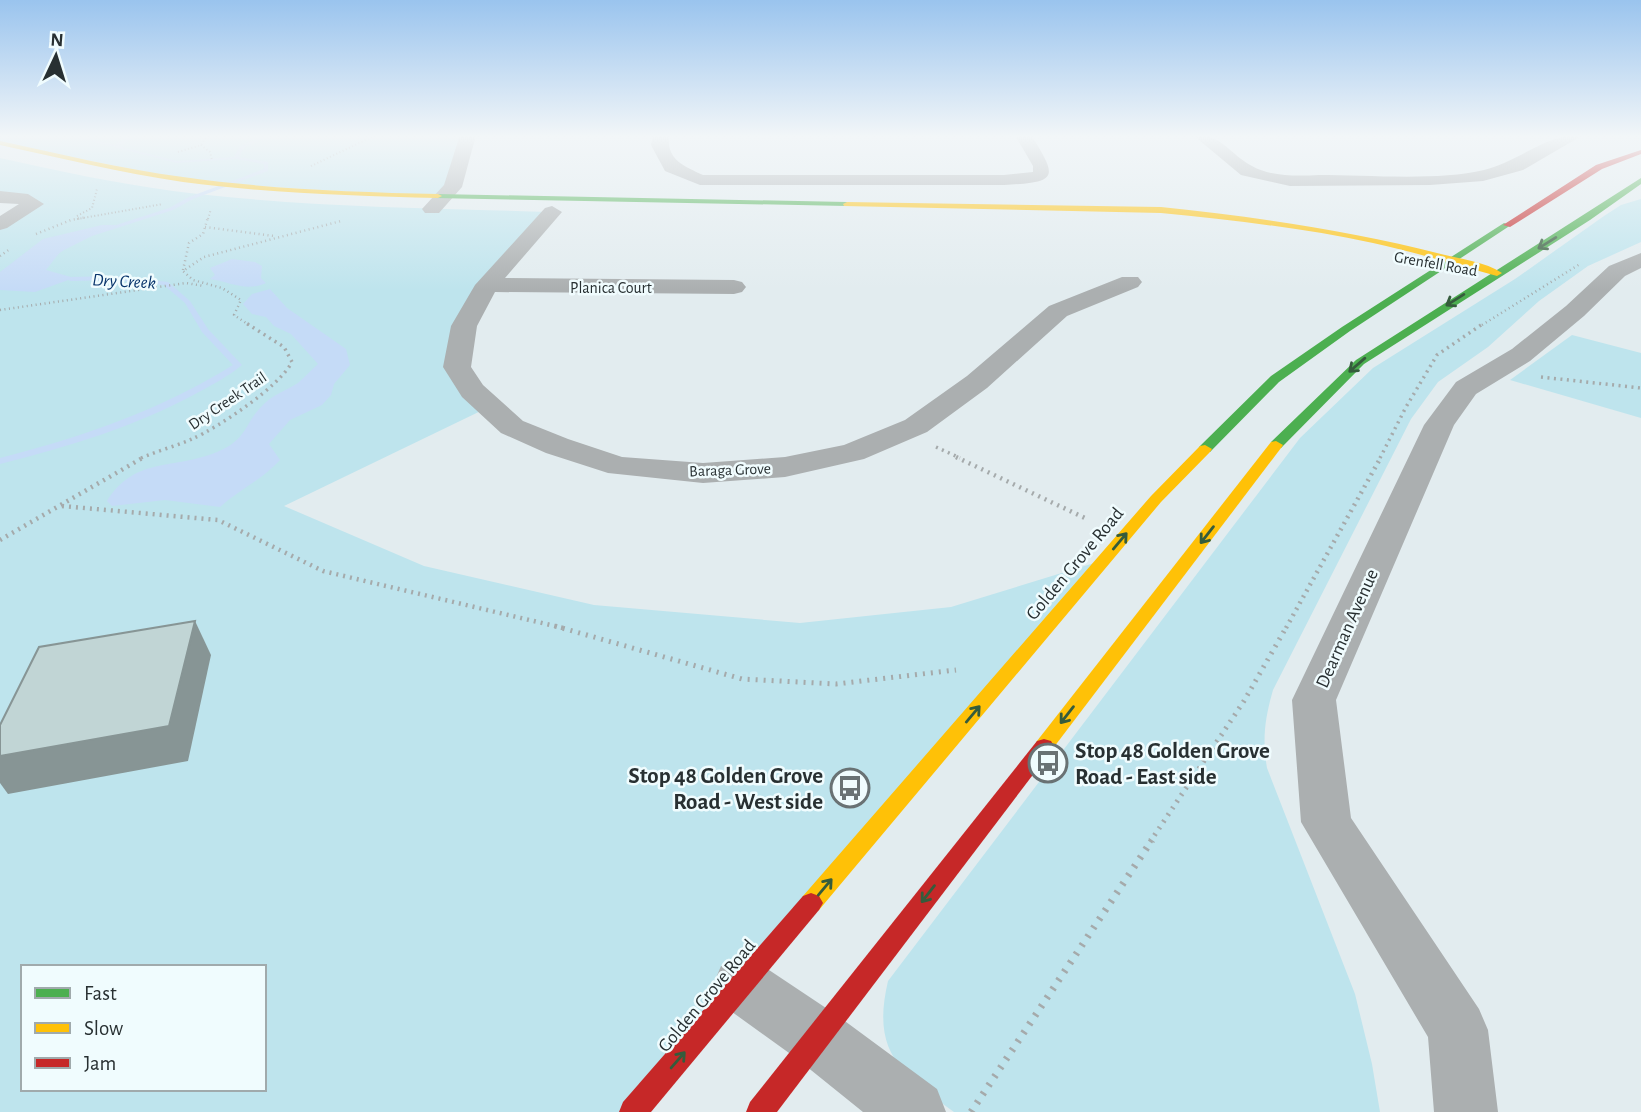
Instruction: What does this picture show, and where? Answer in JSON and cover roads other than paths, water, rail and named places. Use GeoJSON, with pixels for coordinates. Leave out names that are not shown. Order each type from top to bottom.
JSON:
{"type":"FeatureCollection","features":[{"type":"Feature","properties":{"kind":"main road","name":"Grenfell Road"},"geometry":{"type":"LineString","coordinates":[[129,187],[172,196],[370,206],[1097,207],[1173,211],[1284,225],[1455,258],[1497,273]]}},
{"type":"Feature","properties":{"kind":"main road","name":"Grenfell Road"},"geometry":{"type":"LineString","coordinates":[[250,187],[552,212],[1119,216],[1236,225],[1441,267],[1497,273]]}},
{"type":"Feature","properties":{"kind":"main road","name":"Golden Grove Road"},"geometry":{"type":"LineString","coordinates":[[633,1112],[1156,499],[1275,379],[1374,311],[1566,187]]}},
{"type":"Feature","properties":{"kind":"main road"},"geometry":{"type":"LineString","coordinates":[[1542,201],[1583,187]]}},
{"type":"Feature","properties":{"kind":"main road"},"geometry":{"type":"LineString","coordinates":[[760,1112],[1285,434],[1360,362],[1631,187]]}},
{"type":"Feature","properties":{"kind":"main road"},"geometry":{"type":"LineString","coordinates":[[1596,211],[1641,198]]}},
{"type":"Feature","properties":{"kind":"main road"},"geometry":{"type":"LineString","coordinates":[[1284,225],[1416,240],[1485,241]]}},
{"type":"Feature","properties":{"kind":"main road"},"geometry":{"type":"LineString","coordinates":[[1374,311],[1376,293]]}},
{"type":"Feature","properties":{"kind":"street"},"geometry":{"type":"LineString","coordinates":[[438,204],[451,187]]}},
{"type":"Feature","properties":{"kind":"street"},"geometry":{"type":"LineString","coordinates":[[0,197],[21,198],[34,204],[0,224]]}},
{"type":"Feature","properties":{"kind":"street","name":"Baraga Grove"},"geometry":{"type":"LineString","coordinates":[[552,212],[487,285],[464,326],[457,367],[472,391],[512,427],[557,446],[619,466],[703,473],[785,467],[853,452],[916,426],[977,383],[1058,311],[1130,282]]}},
{"type":"Feature","properties":{"kind":"street","name":"Dearman Avenue"},"geometry":{"type":"LineString","coordinates":[[1466,1112],[1458,1030],[1326,822],[1314,700],[1439,425],[1466,388],[1521,355],[1618,271],[1641,260]]}},
{"type":"Feature","properties":{"kind":"street","name":"Planica Court"},"geometry":{"type":"LineString","coordinates":[[487,285],[734,287]]}},
{"type":"Feature","properties":{"kind":"street"},"geometry":{"type":"LineString","coordinates":[[742,985],[817,1037],[914,1112]]}},
{"type":"Feature","properties":{"kind":"waterway","name":"Dry Creek"},"geometry":{"type":"LineString","coordinates":[[0,461],[124,424],[183,397],[238,365],[205,330],[188,302],[166,283],[113,278],[71,279],[42,271],[58,251],[90,235],[171,209],[221,187]]}},
{"type":"Feature","properties":{"kind":"place","name":"Stop 48 Golden Grove Road - East side"},"geometry":{"type":"Point","coordinates":[1048,763]}},
{"type":"Feature","properties":{"kind":"place","name":"Stop 48 Golden Grove Road - West side"},"geometry":{"type":"Point","coordinates":[850,788]}}]}
